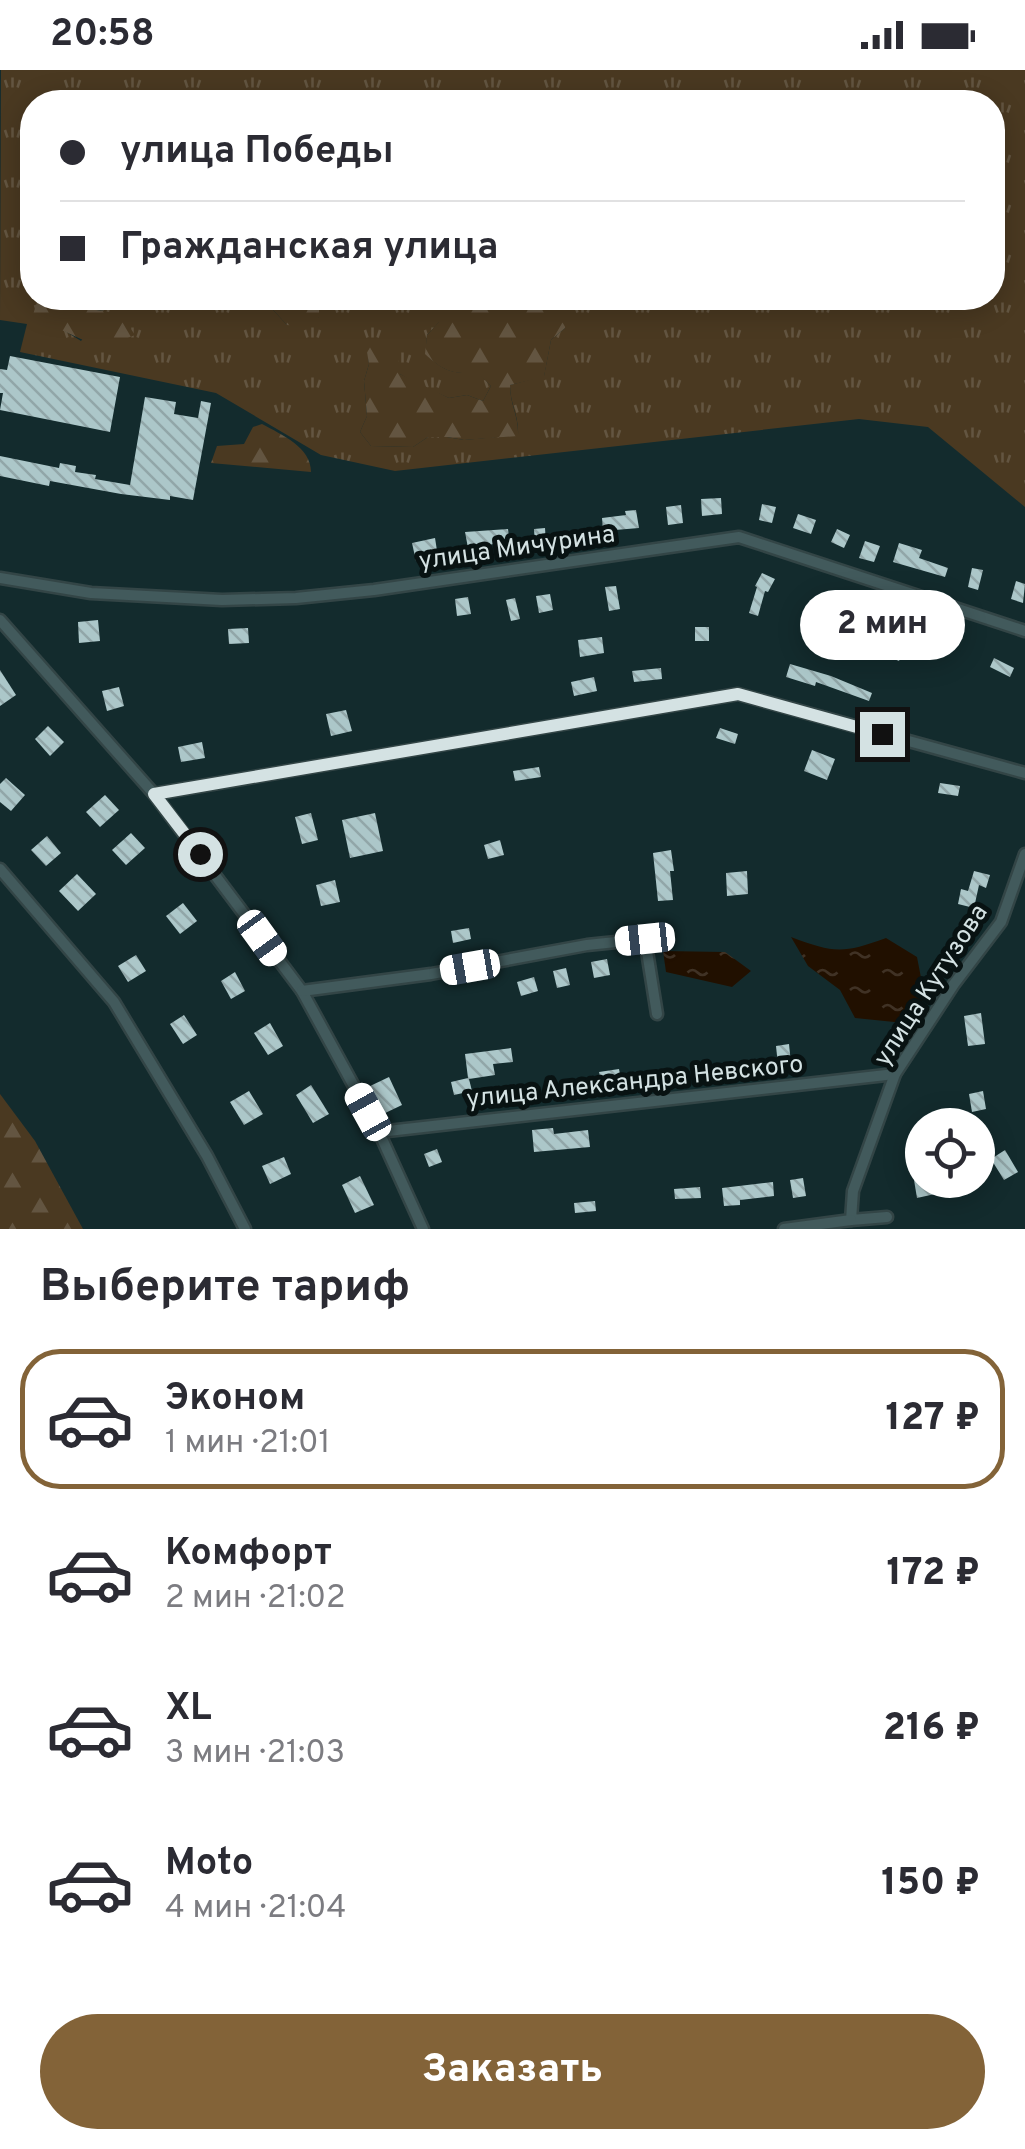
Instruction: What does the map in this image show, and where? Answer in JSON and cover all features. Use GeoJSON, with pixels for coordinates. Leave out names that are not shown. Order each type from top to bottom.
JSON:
{"type":"FeatureCollection","features":[{"type":"Feature","properties":{"kind":"street","name":"улица Мичурина"},"geometry":{"type":"LineString","coordinates":[[0,578],[92,593],[222,600],[296,598],[739,537],[1025,631]]}},
{"type":"Feature","properties":{"kind":"street"},"geometry":{"type":"LineString","coordinates":[[0,620],[154,794],[302,991],[379,1132],[422,1229]]}},
{"type":"Feature","properties":{"kind":"street"},"geometry":{"type":"LineString","coordinates":[[154,794],[738,694],[1025,773]]}},
{"type":"Feature","properties":{"kind":"street","name":"улица Кутузова"},"geometry":{"type":"LineString","coordinates":[[851,1220],[853,1191],[895,1074],[954,984],[1001,922],[1025,854]]}},
{"type":"Feature","properties":{"kind":"street"},"geometry":{"type":"LineString","coordinates":[[0,869],[114,1002],[207,1156],[244,1229]]}},
{"type":"Feature","properties":{"kind":"street"},"geometry":{"type":"LineString","coordinates":[[302,991],[645,939],[657,1014]]}},
{"type":"Feature","properties":{"kind":"street","name":"улица Александра Невского"},"geometry":{"type":"LineString","coordinates":[[379,1132],[895,1074]]}},
{"type":"Feature","properties":{"kind":"street"},"geometry":{"type":"LineString","coordinates":[[784,1229],[887,1217]]}},
{"type":"Feature","properties":{"kind":"green space"},"geometry":{"type":"Polygon","coordinates":[[[1,70],[1025,70],[1025,507],[928,427],[859,419],[395,471],[321,455],[216,393],[20,352],[27,324],[0,320],[1,70]]]}},
{"type":"Feature","properties":{"kind":"green space"},"geometry":{"type":"Polygon","coordinates":[[[34,310],[105,311],[122,316],[135,335],[101,345],[33,315],[34,310]]]}},
{"type":"Feature","properties":{"kind":"green space"},"geometry":{"type":"Polygon","coordinates":[[[273,310],[319,310],[319,317],[305,327],[287,325],[273,310]]]}},
{"type":"Feature","properties":{"kind":"green space"},"geometry":{"type":"Polygon","coordinates":[[[440,310],[568,311],[565,328],[551,340],[544,377],[510,385],[518,436],[464,440],[428,437],[413,447],[371,446],[360,432],[367,416],[366,346],[383,345],[398,354],[400,374],[449,398],[467,395],[483,401],[491,386],[478,373],[449,371],[425,354],[427,335],[439,322],[440,310]]]}},
{"type":"Feature","properties":{"kind":"green space"},"geometry":{"type":"Polygon","coordinates":[[[262,424],[301,449],[311,472],[211,463],[217,446],[244,444],[253,427],[262,424]]]}},
{"type":"Feature","properties":{"kind":"green space"},"geometry":{"type":"Polygon","coordinates":[[[0,1094],[35,1141],[83,1229],[0,1229],[0,1094]]]}},
{"type":"Feature","properties":{"kind":"water"},"geometry":{"type":"Polygon","coordinates":[[[791,937],[838,949],[886,938],[917,957],[925,998],[904,1023],[855,1018],[840,990],[808,966],[791,937]]]}},
{"type":"Feature","properties":{"kind":"water"},"geometry":{"type":"Polygon","coordinates":[[[663,951],[725,952],[751,971],[732,987],[666,972],[663,951]]]}},
{"type":"Feature","properties":{"kind":"building"},"geometry":{"type":"Polygon","coordinates":[[[10,356],[120,377],[110,432],[0,410],[0,369],[7,370],[10,356]]]}},
{"type":"Feature","properties":{"kind":"building"},"geometry":{"type":"Polygon","coordinates":[[[145,397],[176,402],[174,414],[198,418],[201,401],[211,403],[193,500],[121,494],[50,481],[49,486],[0,476],[0,456],[59,468],[60,463],[76,466],[75,472],[130,485],[145,397]]]}},
{"type":"Feature","properties":{"kind":"building"},"geometry":{"type":"Polygon","coordinates":[[[721,498],[722,514],[702,516],[701,499],[721,498]]]}},
{"type":"Feature","properties":{"kind":"building"},"geometry":{"type":"Polygon","coordinates":[[[762,504],[776,507],[772,523],[759,520],[762,504]]]}},
{"type":"Feature","properties":{"kind":"building"},"geometry":{"type":"Polygon","coordinates":[[[681,505],[683,523],[668,525],[666,507],[681,505]]]}},
{"type":"Feature","properties":{"kind":"building"},"geometry":{"type":"Polygon","coordinates":[[[636,510],[639,528],[603,531],[602,518],[636,510]]]}},
{"type":"Feature","properties":{"kind":"building"},"geometry":{"type":"Polygon","coordinates":[[[798,514],[816,520],[811,534],[793,528],[798,514]]]}},
{"type":"Feature","properties":{"kind":"building"},"geometry":{"type":"Polygon","coordinates":[[[545,528],[546,546],[535,546],[534,529],[545,528]]]}},
{"type":"Feature","properties":{"kind":"building"},"geometry":{"type":"Polygon","coordinates":[[[508,529],[510,545],[468,548],[465,532],[508,529]]]}},
{"type":"Feature","properties":{"kind":"building"},"geometry":{"type":"Polygon","coordinates":[[[837,529],[850,535],[844,548],[831,542],[837,529]]]}},
{"type":"Feature","properties":{"kind":"building"},"geometry":{"type":"Polygon","coordinates":[[[435,538],[438,557],[416,561],[412,543],[435,538]]]}},
{"type":"Feature","properties":{"kind":"building"},"geometry":{"type":"Polygon","coordinates":[[[865,541],[880,546],[874,562],[859,558],[865,541]]]}},
{"type":"Feature","properties":{"kind":"building"},"geometry":{"type":"Polygon","coordinates":[[[899,543],[922,550],[919,558],[948,568],[945,577],[893,562],[899,543]]]}},
{"type":"Feature","properties":{"kind":"building"},"geometry":{"type":"Polygon","coordinates":[[[972,568],[983,570],[978,590],[968,587],[972,568]]]}},
{"type":"Feature","properties":{"kind":"building"},"geometry":{"type":"Polygon","coordinates":[[[762,573],[775,579],[765,591],[758,616],[749,613],[762,573]]]}},
{"type":"Feature","properties":{"kind":"building"},"geometry":{"type":"Polygon","coordinates":[[[1016,581],[1025,584],[1023,603],[1011,599],[1016,581]]]}},
{"type":"Feature","properties":{"kind":"building"},"geometry":{"type":"Polygon","coordinates":[[[616,586],[620,609],[609,611],[605,587],[616,586]]]}},
{"type":"Feature","properties":{"kind":"building"},"geometry":{"type":"Polygon","coordinates":[[[550,594],[553,610],[539,613],[536,596],[550,594]]]}},
{"type":"Feature","properties":{"kind":"building"},"geometry":{"type":"Polygon","coordinates":[[[830,596],[844,602],[839,614],[825,609],[830,596]]]}},
{"type":"Feature","properties":{"kind":"building"},"geometry":{"type":"Polygon","coordinates":[[[468,597],[471,614],[457,616],[455,599],[468,597]]]}},
{"type":"Feature","properties":{"kind":"building"},"geometry":{"type":"Polygon","coordinates":[[[515,598],[520,619],[511,621],[506,600],[515,598]]]}},
{"type":"Feature","properties":{"kind":"building"},"geometry":{"type":"Polygon","coordinates":[[[98,620],[100,641],[79,643],[78,622],[98,620]]]}},
{"type":"Feature","properties":{"kind":"building"},"geometry":{"type":"Polygon","coordinates":[[[935,625],[946,630],[938,646],[927,640],[935,625]]]}},
{"type":"Feature","properties":{"kind":"building"},"geometry":{"type":"Polygon","coordinates":[[[695,627],[709,627],[709,641],[695,641],[695,627]]]}},
{"type":"Feature","properties":{"kind":"building"},"geometry":{"type":"Polygon","coordinates":[[[248,628],[249,643],[229,644],[228,629],[248,628]]]}},
{"type":"Feature","properties":{"kind":"building"},"geometry":{"type":"Polygon","coordinates":[[[881,632],[907,642],[899,661],[874,651],[881,632]]]}},
{"type":"Feature","properties":{"kind":"building"},"geometry":{"type":"Polygon","coordinates":[[[602,637],[604,653],[580,657],[578,640],[602,637]]]}},
{"type":"Feature","properties":{"kind":"building"},"geometry":{"type":"Polygon","coordinates":[[[994,658],[1014,668],[1010,677],[990,667],[994,658]]]}},
{"type":"Feature","properties":{"kind":"building"},"geometry":{"type":"Polygon","coordinates":[[[790,664],[872,693],[869,701],[816,682],[815,686],[786,677],[790,664]]]}},
{"type":"Feature","properties":{"kind":"building"},"geometry":{"type":"Polygon","coordinates":[[[661,668],[662,679],[634,682],[632,671],[661,668]]]}},
{"type":"Feature","properties":{"kind":"building"},"geometry":{"type":"Polygon","coordinates":[[[0,670],[16,695],[0,706],[0,670]]]}},
{"type":"Feature","properties":{"kind":"building"},"geometry":{"type":"Polygon","coordinates":[[[594,677],[597,691],[574,696],[571,682],[594,677]]]}},
{"type":"Feature","properties":{"kind":"building"},"geometry":{"type":"Polygon","coordinates":[[[119,687],[124,706],[107,711],[102,691],[119,687]]]}},
{"type":"Feature","properties":{"kind":"building"},"geometry":{"type":"Polygon","coordinates":[[[346,710],[352,731],[331,736],[326,714],[346,710]]]}},
{"type":"Feature","properties":{"kind":"building"},"geometry":{"type":"Polygon","coordinates":[[[48,726],[64,742],[50,756],[35,739],[48,726]]]}},
{"type":"Feature","properties":{"kind":"building"},"geometry":{"type":"Polygon","coordinates":[[[720,728],[738,734],[735,744],[716,738],[720,728]]]}},
{"type":"Feature","properties":{"kind":"building"},"geometry":{"type":"Polygon","coordinates":[[[202,742],[205,758],[181,762],[178,747],[202,742]]]}},
{"type":"Feature","properties":{"kind":"building"},"geometry":{"type":"Polygon","coordinates":[[[812,750],[835,759],[827,780],[804,771],[812,750]]]}},
{"type":"Feature","properties":{"kind":"building"},"geometry":{"type":"Polygon","coordinates":[[[539,767],[541,777],[515,781],[513,771],[539,767]]]}},
{"type":"Feature","properties":{"kind":"building"},"geometry":{"type":"Polygon","coordinates":[[[6,778],[25,795],[11,811],[0,802],[0,784],[6,778]]]}},
{"type":"Feature","properties":{"kind":"building"},"geometry":{"type":"Polygon","coordinates":[[[940,783],[960,786],[958,796],[938,793],[940,783]]]}},
{"type":"Feature","properties":{"kind":"building"},"geometry":{"type":"Polygon","coordinates":[[[105,795],[119,810],[100,827],[86,812],[105,795]]]}},
{"type":"Feature","properties":{"kind":"building"},"geometry":{"type":"Polygon","coordinates":[[[311,813],[318,840],[302,844],[295,817],[311,813]]]}},
{"type":"Feature","properties":{"kind":"building"},"geometry":{"type":"Polygon","coordinates":[[[375,813],[383,851],[350,858],[342,820],[375,813]]]}},
{"type":"Feature","properties":{"kind":"building"},"geometry":{"type":"Polygon","coordinates":[[[131,833],[145,848],[126,865],[112,850],[131,833]]]}},
{"type":"Feature","properties":{"kind":"building"},"geometry":{"type":"Polygon","coordinates":[[[47,836],[61,853],[46,866],[31,850],[47,836]]]}},
{"type":"Feature","properties":{"kind":"building"},"geometry":{"type":"Polygon","coordinates":[[[500,840],[504,855],[488,859],[484,845],[500,840]]]}},
{"type":"Feature","properties":{"kind":"building"},"geometry":{"type":"Polygon","coordinates":[[[671,850],[673,900],[658,901],[653,853],[671,850]]]}},
{"type":"Feature","properties":{"kind":"building"},"geometry":{"type":"Polygon","coordinates":[[[747,871],[748,894],[727,896],[726,873],[747,871]]]}},
{"type":"Feature","properties":{"kind":"building"},"geometry":{"type":"Polygon","coordinates":[[[974,871],[990,875],[986,888],[979,885],[974,908],[958,904],[961,889],[968,891],[974,871]]]}},
{"type":"Feature","properties":{"kind":"building"},"geometry":{"type":"Polygon","coordinates":[[[77,874],[96,894],[78,911],[59,891],[77,874]]]}},
{"type":"Feature","properties":{"kind":"building"},"geometry":{"type":"Polygon","coordinates":[[[335,880],[340,902],[321,906],[316,885],[335,880]]]}},
{"type":"Feature","properties":{"kind":"building"},"geometry":{"type":"Polygon","coordinates":[[[183,903],[197,921],[180,934],[166,916],[183,903]]]}},
{"type":"Feature","properties":{"kind":"building"},"geometry":{"type":"Polygon","coordinates":[[[469,928],[471,939],[453,943],[451,931],[469,928]]]}},
{"type":"Feature","properties":{"kind":"building"},"geometry":{"type":"Polygon","coordinates":[[[136,955],[146,971],[128,982],[118,966],[136,955]]]}},
{"type":"Feature","properties":{"kind":"building"},"geometry":{"type":"Polygon","coordinates":[[[607,959],[610,975],[594,978],[591,962],[607,959]]]}},
{"type":"Feature","properties":{"kind":"building"},"geometry":{"type":"Polygon","coordinates":[[[566,968],[570,985],[557,988],[553,971],[566,968]]]}},
{"type":"Feature","properties":{"kind":"building"},"geometry":{"type":"Polygon","coordinates":[[[235,972],[245,991],[231,999],[221,981],[235,972]]]}},
{"type":"Feature","properties":{"kind":"building"},"geometry":{"type":"Polygon","coordinates":[[[534,977],[538,991],[521,996],[517,982],[534,977]]]}},
{"type":"Feature","properties":{"kind":"building"},"geometry":{"type":"Polygon","coordinates":[[[981,1013],[985,1044],[968,1046],[964,1016],[981,1013]]]}},
{"type":"Feature","properties":{"kind":"building"},"geometry":{"type":"Polygon","coordinates":[[[184,1015],[197,1035],[183,1044],[170,1024],[184,1015]]]}},
{"type":"Feature","properties":{"kind":"building"},"geometry":{"type":"Polygon","coordinates":[[[270,1023],[283,1046],[268,1055],[254,1033],[270,1023]]]}},
{"type":"Feature","properties":{"kind":"building"},"geometry":{"type":"Polygon","coordinates":[[[789,1044],[791,1064],[778,1065],[776,1046],[789,1044]]]}},
{"type":"Feature","properties":{"kind":"building"},"geometry":{"type":"Polygon","coordinates":[[[511,1048],[513,1062],[493,1064],[495,1075],[469,1079],[472,1091],[454,1095],[451,1082],[468,1078],[465,1054],[511,1048]]]}},
{"type":"Feature","properties":{"kind":"building"},"geometry":{"type":"Polygon","coordinates":[[[619,1069],[621,1079],[601,1082],[599,1072],[619,1069]]]}},
{"type":"Feature","properties":{"kind":"building"},"geometry":{"type":"Polygon","coordinates":[[[389,1077],[402,1105],[381,1115],[368,1087],[389,1077]]]}},
{"type":"Feature","properties":{"kind":"building"},"geometry":{"type":"Polygon","coordinates":[[[576,1080],[578,1091],[562,1095],[560,1084],[576,1080]]]}},
{"type":"Feature","properties":{"kind":"building"},"geometry":{"type":"Polygon","coordinates":[[[311,1085],[329,1114],[313,1123],[296,1095],[311,1085]]]}},
{"type":"Feature","properties":{"kind":"building"},"geometry":{"type":"Polygon","coordinates":[[[249,1091],[263,1114],[244,1125],[230,1102],[249,1091]]]}},
{"type":"Feature","properties":{"kind":"building"},"geometry":{"type":"Polygon","coordinates":[[[983,1091],[986,1108],[971,1108],[969,1094],[983,1091]]]}},
{"type":"Feature","properties":{"kind":"building"},"geometry":{"type":"Polygon","coordinates":[[[553,1128],[554,1134],[588,1130],[590,1147],[534,1152],[532,1130],[553,1128]]]}},
{"type":"Feature","properties":{"kind":"building"},"geometry":{"type":"Polygon","coordinates":[[[437,1149],[442,1162],[429,1167],[424,1154],[437,1149]]]}},
{"type":"Feature","properties":{"kind":"building"},"geometry":{"type":"Polygon","coordinates":[[[1005,1150],[1018,1172],[1004,1180],[995,1165],[995,1156],[1005,1150]]]}},
{"type":"Feature","properties":{"kind":"building"},"geometry":{"type":"Polygon","coordinates":[[[284,1157],[291,1174],[270,1184],[262,1166],[284,1157]]]}},
{"type":"Feature","properties":{"kind":"building"},"geometry":{"type":"Polygon","coordinates":[[[360,1176],[374,1205],[355,1213],[342,1185],[360,1176]]]}},
{"type":"Feature","properties":{"kind":"building"},"geometry":{"type":"Polygon","coordinates":[[[803,1178],[806,1196],[793,1198],[790,1180],[803,1178]]]}},
{"type":"Feature","properties":{"kind":"building"},"geometry":{"type":"Polygon","coordinates":[[[773,1182],[774,1196],[724,1206],[722,1188],[773,1182]]]}},
{"type":"Feature","properties":{"kind":"building"},"geometry":{"type":"Polygon","coordinates":[[[700,1187],[701,1198],[675,1199],[674,1189],[700,1187]]]}},
{"type":"Feature","properties":{"kind":"building"},"geometry":{"type":"Polygon","coordinates":[[[595,1201],[596,1211],[575,1213],[574,1203],[595,1201]]]}},
{"type":"Feature","properties":{"kind":"route"},"geometry":{"type":"LineString","coordinates":[[200,854],[154,794],[738,694],[882,734]]}}]}
